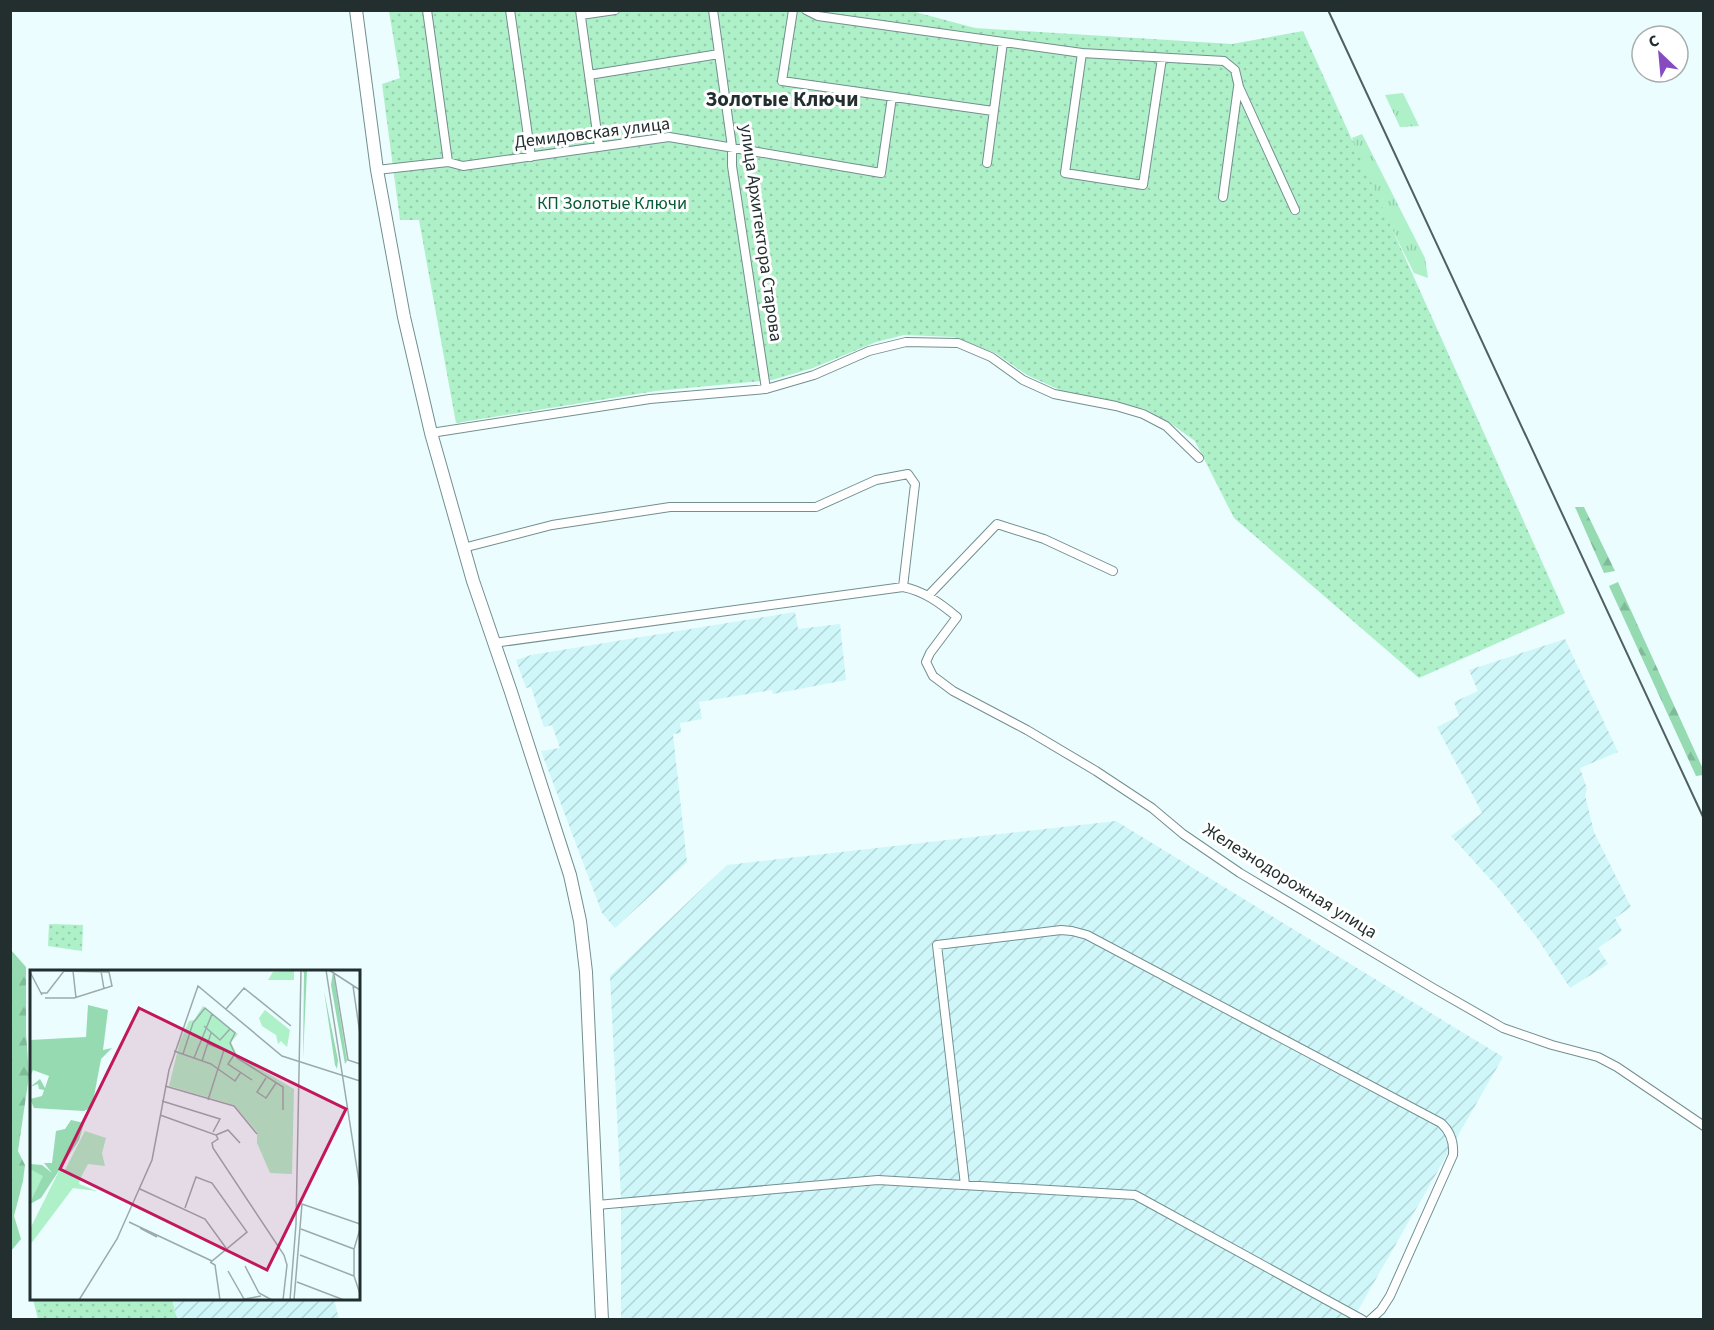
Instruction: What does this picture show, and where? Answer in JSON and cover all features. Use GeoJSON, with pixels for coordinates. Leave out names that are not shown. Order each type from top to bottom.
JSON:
{"type":"FeatureCollection","features":[{"type":"Feature","properties":{"kind":"street"},"geometry":{"type":"LineString","coordinates":[[356,10],[377,170],[404,316],[431,434],[463,548],[570,875],[580,921],[586,972],[602,1320]]}},
{"type":"Feature","properties":{"kind":"street"},"geometry":{"type":"LineString","coordinates":[[427,10],[448,162]]}},
{"type":"Feature","properties":{"kind":"street"},"geometry":{"type":"LineString","coordinates":[[510,10],[531,157]]}},
{"type":"Feature","properties":{"kind":"street"},"geometry":{"type":"LineString","coordinates":[[599,147],[580,13],[615,10]]}},
{"type":"Feature","properties":{"kind":"street","name":"улица Архитектора Старова"},"geometry":{"type":"LineString","coordinates":[[713,10],[732,147],[732,166],[766,389]]}},
{"type":"Feature","properties":{"kind":"street"},"geometry":{"type":"LineString","coordinates":[[793,10],[782,81],[993,111]]}},
{"type":"Feature","properties":{"kind":"street"},"geometry":{"type":"LineString","coordinates":[[806,10],[818,16],[1082,53],[1224,61],[1235,70],[1239,87],[1295,210]]}},
{"type":"Feature","properties":{"kind":"street"},"geometry":{"type":"LineString","coordinates":[[987,164],[1003,42]]}},
{"type":"Feature","properties":{"kind":"street"},"geometry":{"type":"LineString","coordinates":[[1082,53],[1065,174],[1143,185],[1162,58]]}},
{"type":"Feature","properties":{"kind":"street"},"geometry":{"type":"LineString","coordinates":[[589,75],[719,54]]}},
{"type":"Feature","properties":{"kind":"street"},"geometry":{"type":"LineString","coordinates":[[1223,197],[1239,87]]}},
{"type":"Feature","properties":{"kind":"street","name":"Демидовская улица"},"geometry":{"type":"LineString","coordinates":[[377,170],[448,162],[464,166],[669,137],[881,173],[892,97]]}},
{"type":"Feature","properties":{"kind":"street"},"geometry":{"type":"LineString","coordinates":[[431,434],[650,399],[766,389],[814,375],[869,351],[906,342],[958,343],[991,357],[1023,380],[1054,394],[1116,406],[1143,414],[1166,426],[1199,458]]}},
{"type":"Feature","properties":{"kind":"street"},"geometry":{"type":"LineString","coordinates":[[463,548],[552,525],[670,507],[816,507],[876,480],[908,474],[915,484],[903,587]]}},
{"type":"Feature","properties":{"kind":"street"},"geometry":{"type":"LineString","coordinates":[[494,643],[903,587],[928,596],[997,524],[1044,539],[1113,571]]}},
{"type":"Feature","properties":{"kind":"street","name":"Железнодорожная улица"},"geometry":{"type":"LineString","coordinates":[[928,596],[957,616],[926,662],[933,676],[953,691],[1027,730],[1096,771],[1152,807],[1183,834],[1240,873],[1433,988],[1503,1028],[1552,1045],[1598,1057],[1651,1089],[1704,1126]]}},
{"type":"Feature","properties":{"kind":"street"},"geometry":{"type":"LineString","coordinates":[[965,1185],[938,945],[1061,930],[1087,934],[1447,1129],[1451,1136],[1453,1155],[1390,1296],[1370,1320]]}},
{"type":"Feature","properties":{"kind":"street"},"geometry":{"type":"LineString","coordinates":[[597,1205],[878,1180],[1135,1195],[1363,1320]]}},
{"type":"Feature","properties":{"kind":"shaded area"},"geometry":{"type":"Polygon","coordinates":[[[795,612],[798,629],[840,624],[846,680],[773,694],[772,690],[699,702],[702,719],[680,723],[681,733],[673,734],[687,862],[615,928],[602,913],[541,751],[560,748],[552,725],[544,727],[531,687],[526,688],[516,660],[531,655],[795,612]]]}},
{"type":"Feature","properties":{"kind":"shaded area"},"geometry":{"type":"Polygon","coordinates":[[[1565,639],[1618,752],[1580,768],[1587,789],[1585,795],[1594,832],[1631,907],[1615,918],[1622,931],[1598,948],[1608,964],[1570,988],[1537,938],[1499,889],[1451,836],[1482,813],[1437,727],[1459,716],[1454,702],[1478,691],[1469,670],[1565,639]]]}},
{"type":"Feature","properties":{"kind":"shaded area"},"geometry":{"type":"Polygon","coordinates":[[[1116,821],[1503,1057],[1353,1319],[621,1319],[621,1197],[610,976],[727,865],[1116,821]]]}},
{"type":"Feature","properties":{"kind":"shaded area"},"geometry":{"type":"Polygon","coordinates":[[[172,1300],[334,1300],[339,1319],[177,1319],[172,1300]]]}},
{"type":"Feature","properties":{"kind":"green space","name":"КП Золотые Ключи"},"geometry":{"type":"Polygon","coordinates":[[[908,10],[975,28],[1232,44],[1303,31],[1565,613],[1419,678],[1234,518],[1195,441],[1145,409],[1062,391],[1027,375],[995,353],[954,337],[904,335],[876,342],[813,368],[772,380],[656,391],[456,423],[419,220],[400,220],[382,84],[400,78],[389,11],[908,10]]]}},
{"type":"Feature","properties":{"kind":"green space"},"geometry":{"type":"Polygon","coordinates":[[[1403,93],[1419,126],[1400,127],[1385,95],[1403,93]]]}},
{"type":"Feature","properties":{"kind":"green space"},"geometry":{"type":"Polygon","coordinates":[[[1362,134],[1425,258],[1428,278],[1414,273],[1360,165],[1352,138],[1362,134]]]}},
{"type":"Feature","properties":{"kind":"green space"},"geometry":{"type":"Polygon","coordinates":[[[1575,507],[1584,507],[1615,571],[1604,573],[1575,507]]]}},
{"type":"Feature","properties":{"kind":"green space"},"geometry":{"type":"Polygon","coordinates":[[[1618,582],[1703,769],[1703,775],[1696,776],[1609,586],[1618,582]]]}},
{"type":"Feature","properties":{"kind":"green space"},"geometry":{"type":"Polygon","coordinates":[[[49,924],[83,925],[82,951],[48,946],[49,924]]]}},
{"type":"Feature","properties":{"kind":"green space"},"geometry":{"type":"Polygon","coordinates":[[[11,950],[26,967],[26,1033],[29,1076],[18,1151],[25,1165],[14,1216],[21,1239],[11,1251],[11,950]]]}},
{"type":"Feature","properties":{"kind":"green space"},"geometry":{"type":"Polygon","coordinates":[[[33,1300],[172,1300],[177,1319],[38,1319],[33,1300]]]}},
{"type":"Feature","properties":{"kind":"railway"},"geometry":{"type":"LineString","coordinates":[[1328,10],[1704,819]]}},
{"type":"Feature","properties":{"kind":"district","name":"Золотые Ключи"},"geometry":{"type":"Point","coordinates":[782,99]}}]}
